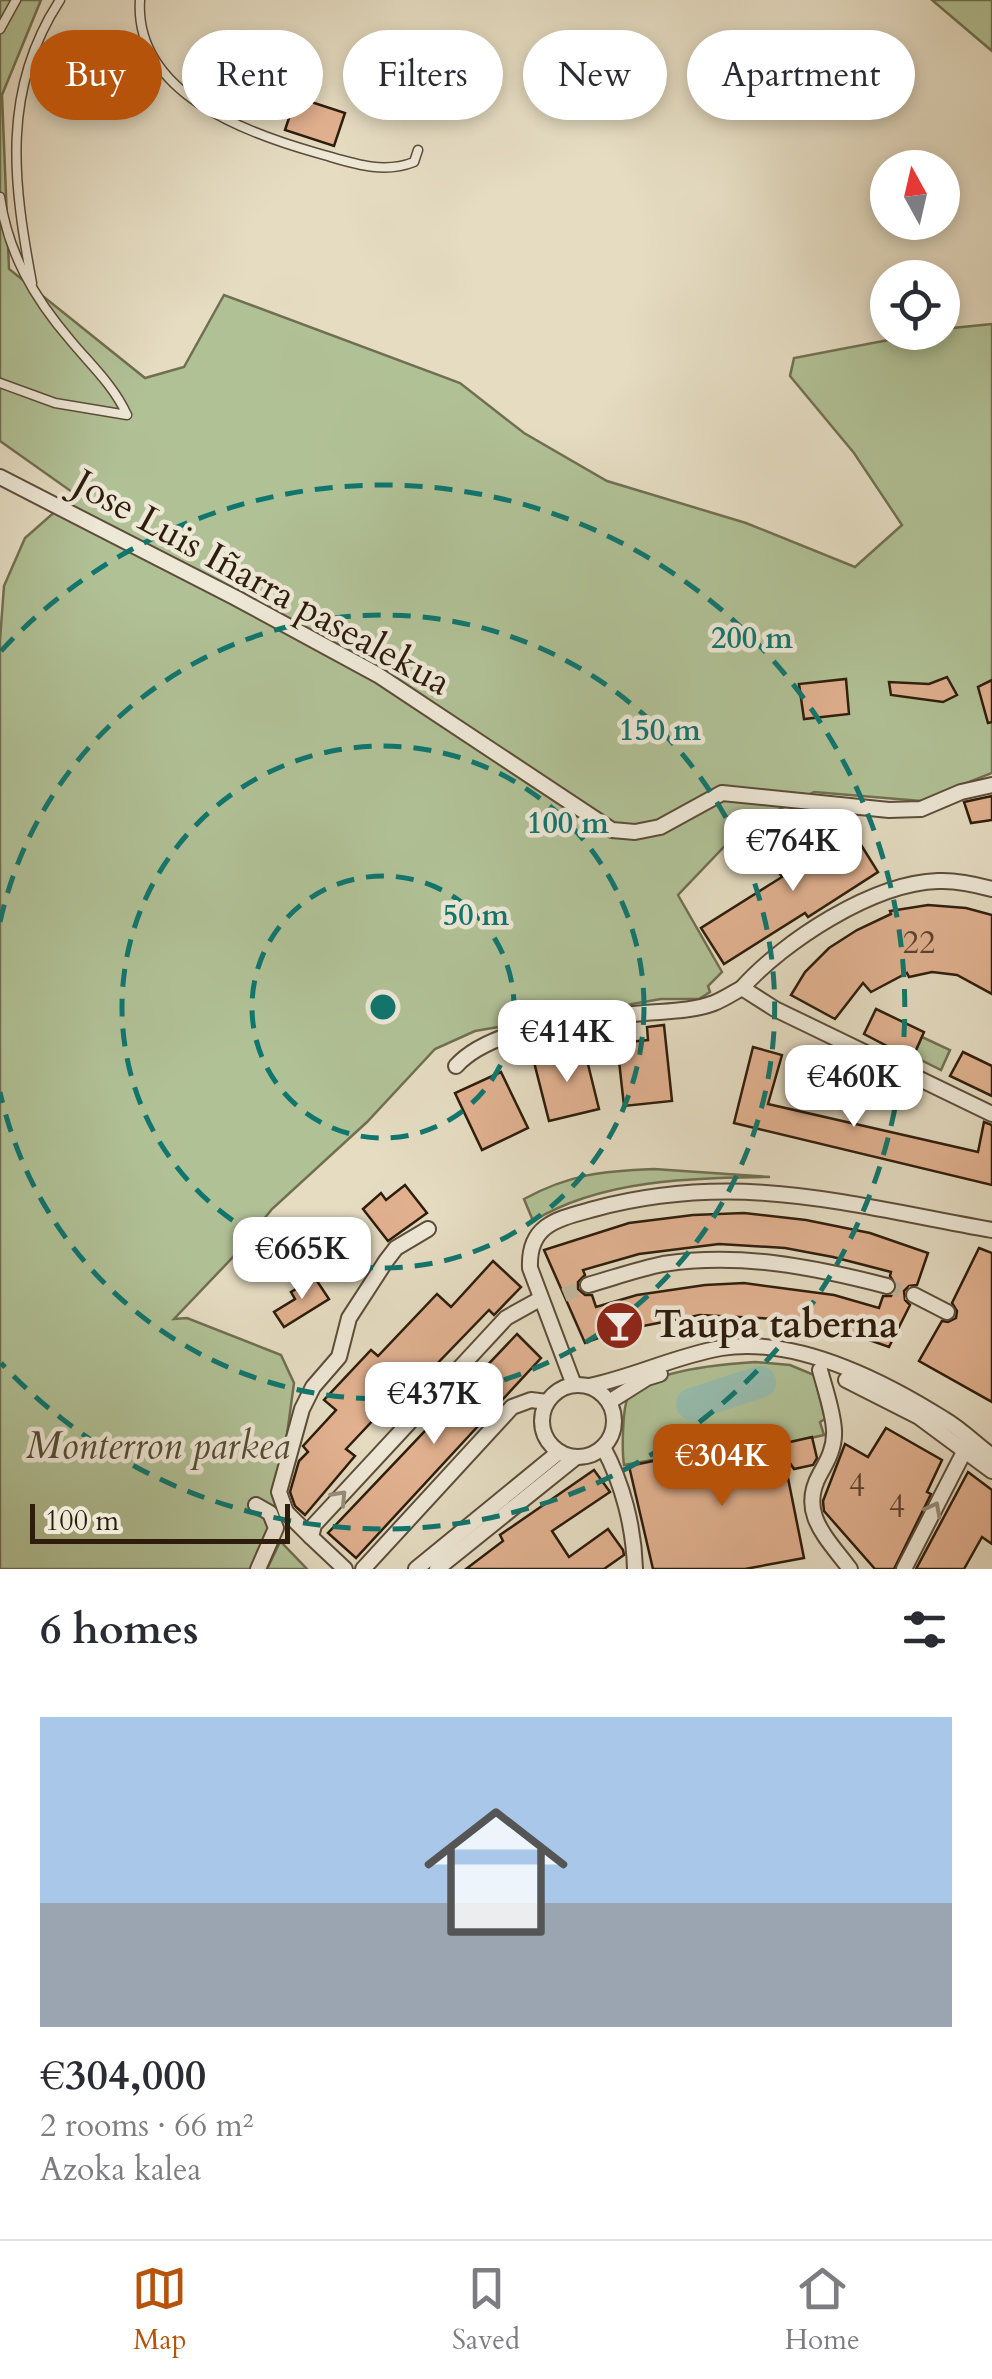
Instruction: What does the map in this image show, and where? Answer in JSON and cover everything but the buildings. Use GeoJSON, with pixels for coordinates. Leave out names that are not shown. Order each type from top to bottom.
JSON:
{"type":"FeatureCollection","features":[{"type":"Feature","properties":{"kind":"street","name":"Jose Luis Iñarra pasealekua"},"geometry":{"type":"LineString","coordinates":[[0,477],[378,675],[612,830],[636,832],[660,827],[722,793],[888,810],[920,809],[961,792],[992,785]]}},
{"type":"Feature","properties":{"kind":"street"},"geometry":{"type":"LineString","coordinates":[[456,1066],[490,1040],[568,1022],[714,1004],[742,988],[761,967],[811,932],[882,894],[934,881],[964,882],[992,890]]}},
{"type":"Feature","properties":{"kind":"street"},"geometry":{"type":"LineString","coordinates":[[742,988],[775,1008],[992,1114]]}},
{"type":"Feature","properties":{"kind":"street"},"geometry":{"type":"LineString","coordinates":[[437,1569],[575,1458],[604,1448],[614,1426],[609,1402],[581,1386],[540,1299],[530,1268],[533,1242],[556,1220],[633,1198],[692,1190],[737,1190],[816,1196],[992,1230]]}},
{"type":"Feature","properties":{"kind":"street"},"geometry":{"type":"LineString","coordinates":[[346,1569],[286,1512],[279,1492],[302,1409],[314,1387],[339,1358],[349,1318],[396,1248],[428,1229]]}},
{"type":"Feature","properties":{"kind":"street"},"geometry":{"type":"LineString","coordinates":[[588,1285],[664,1264],[725,1260],[818,1268],[887,1286]]}},
{"type":"Feature","properties":{"kind":"street"},"geometry":{"type":"LineString","coordinates":[[914,1295],[947,1312]]}},
{"type":"Feature","properties":{"kind":"street"},"geometry":{"type":"LineString","coordinates":[[311,1537],[314,1525],[506,1318],[540,1299]]}},
{"type":"Feature","properties":{"kind":"street"},"geometry":{"type":"LineString","coordinates":[[575,1458],[550,1445],[541,1424],[546,1402],[558,1390],[726,1347],[789,1351],[848,1370],[948,1421],[992,1456]]}},
{"type":"Feature","properties":{"kind":"street"},"geometry":{"type":"LineString","coordinates":[[609,1402],[646,1378],[698,1362],[729,1356],[767,1356],[820,1370],[919,1417],[992,1470]]}},
{"type":"Feature","properties":{"kind":"street"},"geometry":{"type":"LineString","coordinates":[[820,1370],[834,1430],[831,1455],[810,1502],[816,1522],[850,1569]]}},
{"type":"Feature","properties":{"kind":"street"},"geometry":{"type":"LineString","coordinates":[[364,1569],[512,1407],[531,1400],[546,1402]]}},
{"type":"Feature","properties":{"kind":"street"},"geometry":{"type":"LineString","coordinates":[[604,1448],[624,1500],[635,1549],[635,1569]]}},
{"type":"Feature","properties":{"kind":"street"},"geometry":{"type":"LineString","coordinates":[[904,1569],[964,1450]]}},
{"type":"Feature","properties":{"kind":"street"},"geometry":{"type":"LineString","coordinates":[[416,1569],[558,1452]]}},
{"type":"Feature","properties":{"kind":"street"},"geometry":{"type":"LineString","coordinates":[[256,1505],[270,1513],[276,1528],[258,1569]]}},
{"type":"Feature","properties":{"kind":"lane"},"geometry":{"type":"LineString","coordinates":[[0,29],[16,0]]}},
{"type":"Feature","properties":{"kind":"lane"},"geometry":{"type":"LineString","coordinates":[[34,293],[18,168],[17,107],[34,46],[60,0]]}},
{"type":"Feature","properties":{"kind":"lane"},"geometry":{"type":"LineString","coordinates":[[140,0],[145,38],[161,68],[216,116],[274,141],[364,166],[395,170],[414,162],[418,150]]}},
{"type":"Feature","properties":{"kind":"lane"},"geometry":{"type":"LineString","coordinates":[[0,197],[12,248],[34,293],[117,394],[127,415],[55,403],[0,383]]}},
{"type":"Feature","properties":{"kind":"green space","name":"Monterron parkea"},"geometry":{"type":"Polygon","coordinates":[[[0,0],[41,0],[2,95],[9,269],[145,378],[184,367],[224,295],[460,383],[524,433],[607,481],[746,523],[855,567],[902,525],[854,453],[790,376],[794,358],[870,343],[870,350],[960,350],[960,327],[992,324],[992,773],[921,801],[814,792],[742,828],[678,895],[722,972],[708,986],[710,992],[699,999],[661,999],[475,1031],[435,1049],[367,1122],[272,1209],[174,1319],[187,1318],[281,1355],[294,1383],[273,1537],[255,1569],[0,1569],[0,640],[4,586],[25,538],[75,494],[0,441],[0,0]]]}},
{"type":"Feature","properties":{"kind":"green space"},"geometry":{"type":"Polygon","coordinates":[[[932,0],[992,0],[992,51],[932,0]]]}},
{"type":"Feature","properties":{"kind":"green space"},"geometry":{"type":"Polygon","coordinates":[[[922,1037],[950,1050],[941,1070],[913,1056],[922,1037]]]}},
{"type":"Feature","properties":{"kind":"green space"},"geometry":{"type":"Polygon","coordinates":[[[654,1169],[770,1177],[679,1180],[618,1189],[560,1207],[533,1221],[524,1199],[587,1175],[654,1169]]]}},
{"type":"Feature","properties":{"kind":"green space"},"geometry":{"type":"Polygon","coordinates":[[[755,1362],[790,1365],[814,1375],[825,1419],[820,1422],[824,1435],[689,1465],[687,1454],[624,1465],[625,1409],[629,1396],[639,1387],[669,1374],[755,1362]]]}},
{"type":"Feature","properties":{"kind":"green space"},"geometry":{"type":"Polygon","coordinates":[[[281,1542],[307,1569],[267,1569],[281,1542]]]}},
{"type":"Feature","properties":{"kind":"waterway"},"geometry":{"type":"LineString","coordinates":[[692,1404],[760,1382]]}},
{"type":"Feature","properties":{"kind":"tunnel"},"geometry":{"type":"LineString","coordinates":[[564,1295],[588,1285]]}},
{"type":"Feature","properties":{"kind":"tunnel"},"geometry":{"type":"LineString","coordinates":[[887,1286],[914,1295]]}},
{"type":"Feature","properties":{"kind":"place","name":"Taupa taberna"},"geometry":{"type":"Point","coordinates":[619,1325]}}]}
